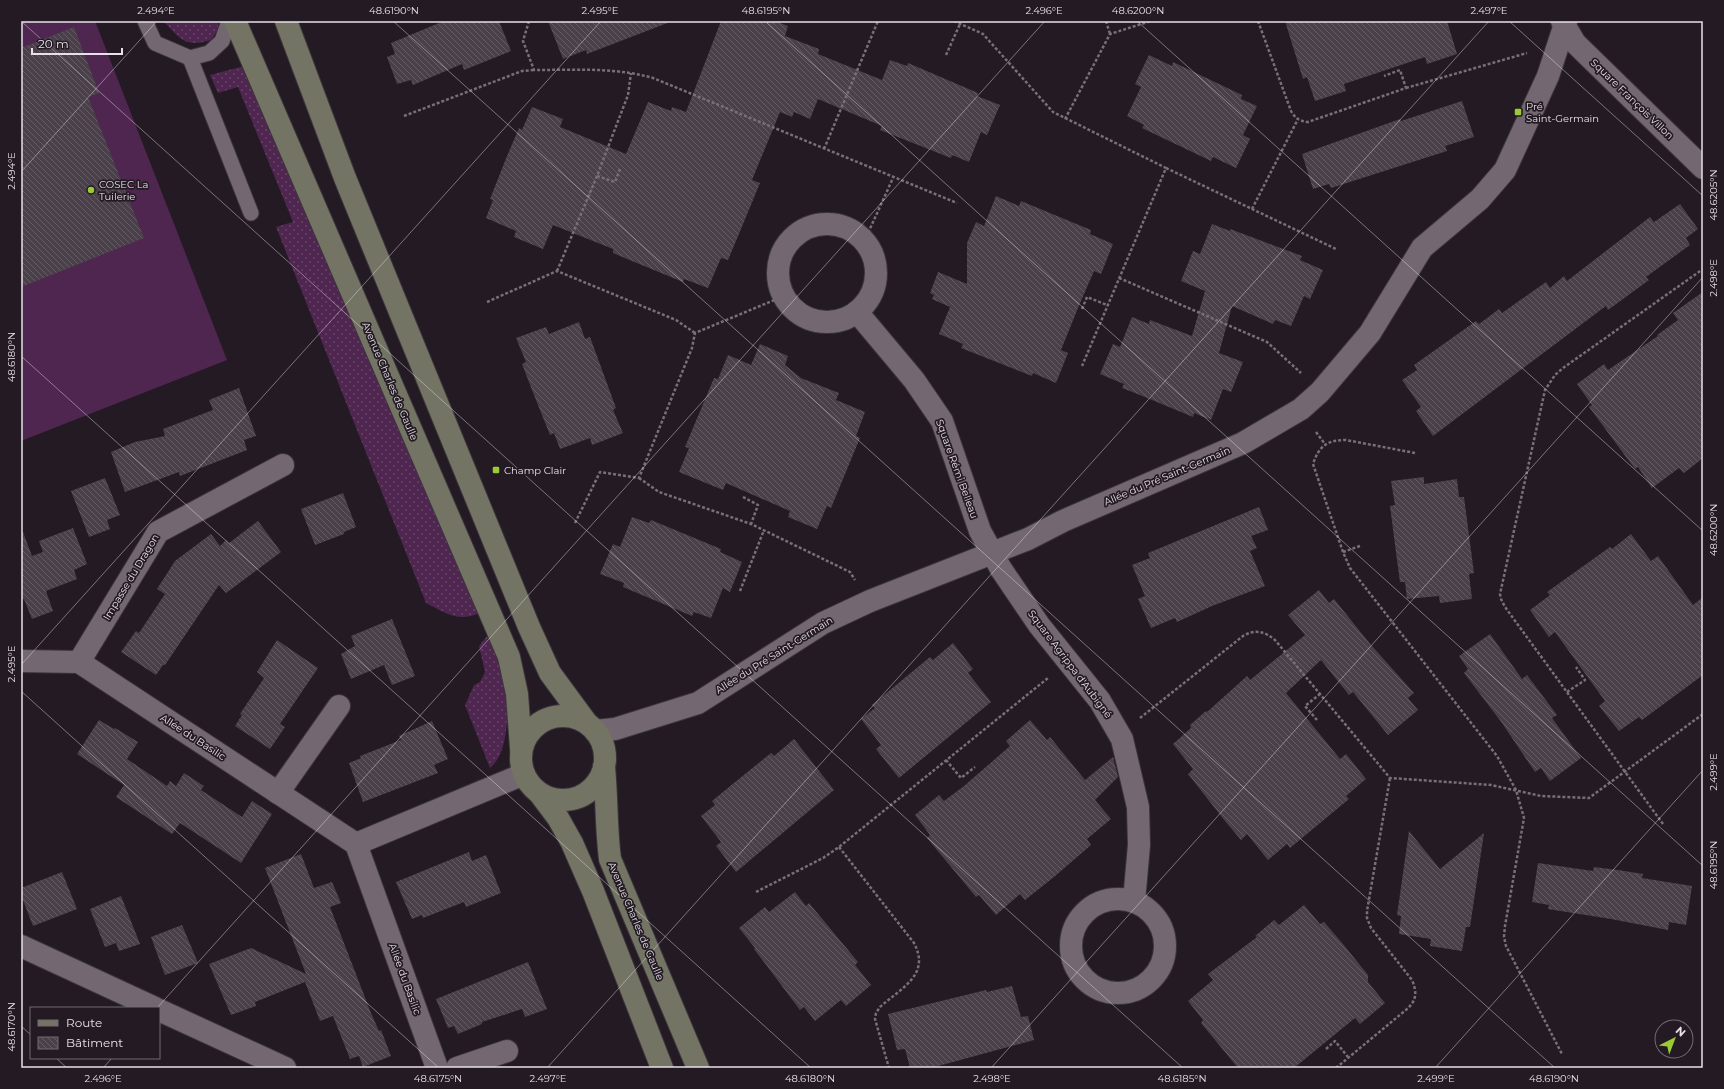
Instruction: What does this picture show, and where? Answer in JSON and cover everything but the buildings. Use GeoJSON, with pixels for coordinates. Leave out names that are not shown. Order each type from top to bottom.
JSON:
{"type":"FeatureCollection","features":[{"type":"Feature","properties":{"kind":"main road","name":"Avenue Charles de Gaulle"},"geometry":{"type":"LineString","coordinates":[[235,21],[509,657],[517,694],[521,748],[520,761],[524,774],[530,785],[540,794],[558,818],[572,843],[593,891],[662,1068]]}},
{"type":"Feature","properties":{"kind":"main road","name":"Avenue Charles de Gaulle"},"geometry":{"type":"LineString","coordinates":[[286,21],[345,178],[529,627],[550,673],[602,741],[605,754],[604,767],[607,798],[606,829],[610,859],[698,1068]]}},
{"type":"Feature","properties":{"kind":"main road"},"geometry":{"type":"LineString","coordinates":[[521,748],[526,736],[535,725],[547,718],[560,715],[574,717],[591,727]]}},
{"type":"Feature","properties":{"kind":"main road","name":"Avenue Charles de Gaulle"},"geometry":{"type":"LineString","coordinates":[[540,794],[553,799],[566,800],[579,797],[590,790],[599,780],[604,767]]}},
{"type":"Feature","properties":{"kind":"street","name":"Allée du Pré Saint-Germain"},"geometry":{"type":"LineString","coordinates":[[591,727],[615,729],[698,703],[823,623],[870,601],[1028,539],[1063,521],[1243,443],[1301,409],[1320,392],[1370,333],[1422,248],[1480,199],[1505,170],[1548,76],[1563,28]]}},
{"type":"Feature","properties":{"kind":"street","name":"Square François Villon"},"geometry":{"type":"LineString","coordinates":[[1563,28],[1575,43],[1703,168]]}},
{"type":"Feature","properties":{"kind":"street"},"geometry":{"type":"LineString","coordinates":[[824,224],[839,226],[853,232],[864,242],[873,255],[876,270],[875,286],[868,300],[857,312],[843,320],[827,322],[811,319],[800,314],[791,306],[784,296],[779,279],[780,263],[786,247],[796,236],[809,228],[824,224]]}},
{"type":"Feature","properties":{"kind":"street","name":"Square Rémi Belleau"},"geometry":{"type":"LineString","coordinates":[[857,312],[914,380],[942,422],[980,531],[992,553]]}},
{"type":"Feature","properties":{"kind":"street","name":"Impasse du Dragon"},"geometry":{"type":"LineString","coordinates":[[79,662],[158,532],[283,465]]}},
{"type":"Feature","properties":{"kind":"street","name":"Square Agrippa d'Aubigné"},"geometry":{"type":"LineString","coordinates":[[992,553],[1001,569],[1039,625],[1100,701],[1119,731],[1138,807],[1139,845],[1134,901]]}},
{"type":"Feature","properties":{"kind":"street"},"geometry":{"type":"LineString","coordinates":[[21,661],[79,662]]}},
{"type":"Feature","properties":{"kind":"street","name":"Allée du Basilic"},"geometry":{"type":"LineString","coordinates":[[79,662],[356,844],[437,1068]]}},
{"type":"Feature","properties":{"kind":"street"},"geometry":{"type":"LineString","coordinates":[[278,793],[339,706]]}},
{"type":"Feature","properties":{"kind":"street"},"geometry":{"type":"LineString","coordinates":[[356,844],[524,774]]}},
{"type":"Feature","properties":{"kind":"street"},"geometry":{"type":"LineString","coordinates":[[1111,898],[1123,898],[1134,901],[1154,914],[1160,924],[1164,935],[1165,949],[1162,964],[1154,977],[1143,986],[1132,991],[1121,993],[1098,988],[1088,982],[1079,973],[1074,962],[1071,951],[1071,938],[1075,927],[1081,916],[1089,908],[1100,902],[1111,898]]}},
{"type":"Feature","properties":{"kind":"street"},"geometry":{"type":"LineString","coordinates":[[21,946],[153,1007]]}},
{"type":"Feature","properties":{"kind":"street"},"geometry":{"type":"LineString","coordinates":[[160,1010],[285,1068]]}},
{"type":"Feature","properties":{"kind":"street"},"geometry":{"type":"LineString","coordinates":[[457,1068],[507,1051]]}},
{"type":"Feature","properties":{"kind":"lane"},"geometry":{"type":"LineString","coordinates":[[145,21],[155,43],[190,58],[209,53],[222,41],[229,21]]}},
{"type":"Feature","properties":{"kind":"lane"},"geometry":{"type":"LineString","coordinates":[[190,58],[251,213]]}},
{"type":"Feature","properties":{"kind":"path"},"geometry":{"type":"LineString","coordinates":[[529,21],[523,41],[534,70]]}},
{"type":"Feature","properties":{"kind":"path"},"geometry":{"type":"LineString","coordinates":[[824,149],[878,21]]}},
{"type":"Feature","properties":{"kind":"path"},"geometry":{"type":"LineString","coordinates":[[954,21],[983,34],[1052,112],[1336,249]]}},
{"type":"Feature","properties":{"kind":"path"},"geometry":{"type":"LineString","coordinates":[[1106,21],[1110,34]]}},
{"type":"Feature","properties":{"kind":"path"},"geometry":{"type":"LineString","coordinates":[[1065,119],[1110,34],[1151,21]]}},
{"type":"Feature","properties":{"kind":"path"},"geometry":{"type":"LineString","coordinates":[[1258,21],[1290,111],[1298,119],[1308,122],[1406,88],[1563,28]]}},
{"type":"Feature","properties":{"kind":"path"},"geometry":{"type":"LineString","coordinates":[[946,56],[960,24]]}},
{"type":"Feature","properties":{"kind":"path"},"geometry":{"type":"LineString","coordinates":[[404,116],[522,71],[602,69],[631,72],[653,78],[957,204]]}},
{"type":"Feature","properties":{"kind":"path"},"geometry":{"type":"LineString","coordinates":[[1384,76],[1400,70],[1406,88]]}},
{"type":"Feature","properties":{"kind":"path"},"geometry":{"type":"LineString","coordinates":[[487,302],[557,271],[597,176],[628,95],[631,72]]}},
{"type":"Feature","properties":{"kind":"path"},"geometry":{"type":"LineString","coordinates":[[1252,209],[1298,119]]}},
{"type":"Feature","properties":{"kind":"path"},"geometry":{"type":"LineString","coordinates":[[1082,366],[1166,168]]}},
{"type":"Feature","properties":{"kind":"path"},"geometry":{"type":"LineString","coordinates":[[597,176],[615,182],[620,169]]}},
{"type":"Feature","properties":{"kind":"path"},"geometry":{"type":"LineString","coordinates":[[864,242],[893,178]]}},
{"type":"Feature","properties":{"kind":"path"},"geometry":{"type":"LineString","coordinates":[[1663,824],[1505,607],[1500,594],[1545,390],[1555,375],[1563,368],[1703,269]]}},
{"type":"Feature","properties":{"kind":"path"},"geometry":{"type":"LineString","coordinates":[[557,271],[676,320],[694,333]]}},
{"type":"Feature","properties":{"kind":"path"},"geometry":{"type":"LineString","coordinates":[[1119,278],[1267,342],[1320,392]]}},
{"type":"Feature","properties":{"kind":"path"},"geometry":{"type":"LineString","coordinates":[[694,333],[784,296]]}},
{"type":"Feature","properties":{"kind":"path"},"geometry":{"type":"LineString","coordinates":[[1082,309],[1087,297],[1107,305]]}},
{"type":"Feature","properties":{"kind":"path"},"geometry":{"type":"LineString","coordinates":[[639,478],[692,348],[694,333]]}},
{"type":"Feature","properties":{"kind":"path"},"geometry":{"type":"LineString","coordinates":[[1414,454],[1346,440],[1336,440],[1321,447],[1313,464],[1343,552],[1350,568],[1497,756],[1516,790],[1524,818],[1504,937],[1506,946],[1562,1054]]}},
{"type":"Feature","properties":{"kind":"path"},"geometry":{"type":"LineString","coordinates":[[574,522],[600,472],[639,478],[659,492],[751,524],[850,572],[870,601]]}},
{"type":"Feature","properties":{"kind":"path"},"geometry":{"type":"LineString","coordinates":[[743,497],[758,505],[751,524]]}},
{"type":"Feature","properties":{"kind":"path"},"geometry":{"type":"LineString","coordinates":[[740,591],[764,530]]}},
{"type":"Feature","properties":{"kind":"path"},"geometry":{"type":"LineString","coordinates":[[1343,552],[1360,546]]}},
{"type":"Feature","properties":{"kind":"path"},"geometry":{"type":"LineString","coordinates":[[1119,731],[1143,715],[1249,632],[1260,631],[1267,634],[1274,640],[1390,778],[1491,785],[1540,796],[1589,798],[1703,714]]}},
{"type":"Feature","properties":{"kind":"path"},"geometry":{"type":"LineString","coordinates":[[756,892],[822,858],[839,847],[1069,661]]}},
{"type":"Feature","properties":{"kind":"path"},"geometry":{"type":"LineString","coordinates":[[1567,692],[1584,680],[1576,667]]}},
{"type":"Feature","properties":{"kind":"path"},"geometry":{"type":"LineString","coordinates":[[1317,720],[1305,706],[1320,694]]}},
{"type":"Feature","properties":{"kind":"path"},"geometry":{"type":"LineString","coordinates":[[946,760],[961,778],[975,767]]}},
{"type":"Feature","properties":{"kind":"path"},"geometry":{"type":"LineString","coordinates":[[1336,1068],[1407,1009],[1415,999],[1416,990],[1412,980],[1371,928],[1367,918],[1390,778]]}},
{"type":"Feature","properties":{"kind":"path"},"geometry":{"type":"LineString","coordinates":[[839,847],[914,943],[919,953],[920,961],[915,976],[880,1007],[876,1013],[875,1019],[889,1068]]}},
{"type":"Feature","properties":{"kind":"path"},"geometry":{"type":"LineString","coordinates":[[1326,1049],[1335,1041],[1348,1057]]}},
{"type":"Feature","properties":{"kind":"shaded area","name":"COSEC La Tuilerie"},"geometry":{"type":"Polygon","coordinates":[[[21,21],[95,21],[227,360],[21,441],[21,21]]]}},
{"type":"Feature","properties":{"kind":"shaded area"},"geometry":{"type":"Polygon","coordinates":[[[163,21],[219,21],[217,31],[211,40],[195,43],[179,37],[163,21]]]}},
{"type":"Feature","properties":{"kind":"shaded area"},"geometry":{"type":"Polygon","coordinates":[[[244,66],[482,612],[466,617],[453,616],[426,603],[276,227],[293,222],[238,87],[218,93],[210,75],[244,66]]]}},
{"type":"Feature","properties":{"kind":"shaded area"},"geometry":{"type":"Polygon","coordinates":[[[491,631],[503,667],[505,678],[507,720],[506,735],[502,748],[497,760],[490,768],[465,705],[474,685],[480,682],[485,672],[479,646],[491,631]]]}},
{"type":"Feature","properties":{"kind":"place","name":"Pré Saint-Germain"},"geometry":{"type":"Point","coordinates":[1518,112]}},
{"type":"Feature","properties":{"kind":"place","name":"COSEC La Tuilerie"},"geometry":{"type":"Point","coordinates":[91,190]}},
{"type":"Feature","properties":{"kind":"place","name":"Champ Clair"},"geometry":{"type":"Point","coordinates":[496,470]}}]}
